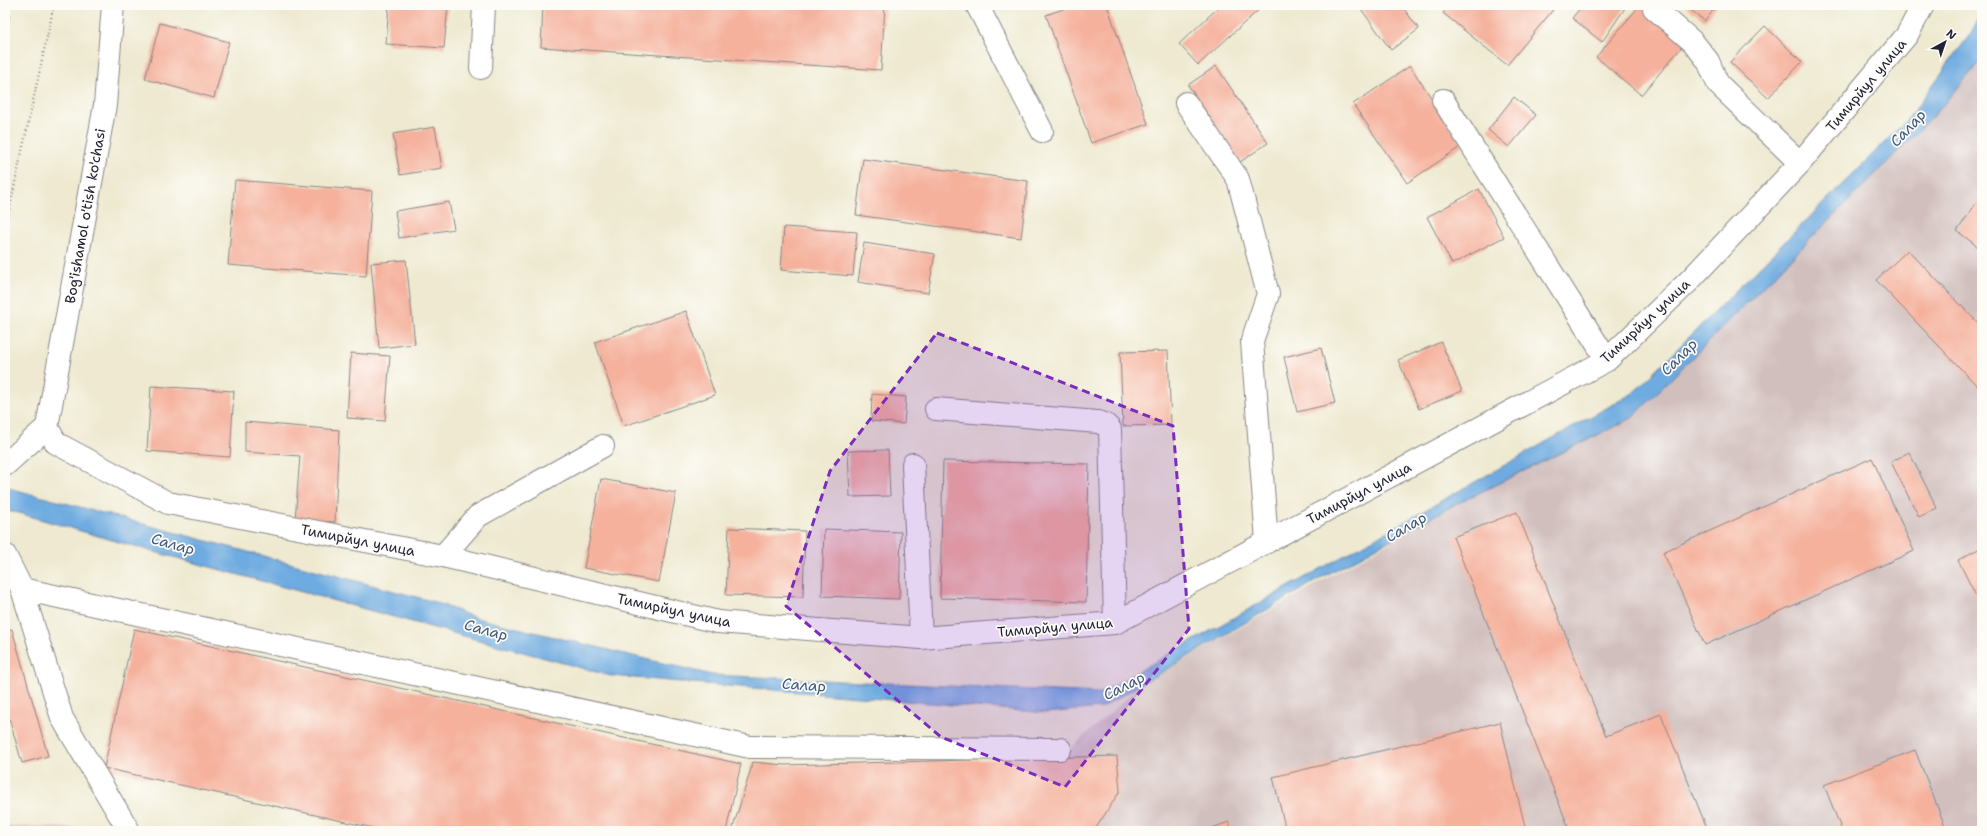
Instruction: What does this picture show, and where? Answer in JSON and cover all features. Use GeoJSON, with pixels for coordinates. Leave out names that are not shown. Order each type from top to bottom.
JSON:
{"type":"FeatureCollection","features":[{"type":"Feature","properties":{"kind":"street","name":"Bog'ishamol o'tish ko'chasi"},"geometry":{"type":"LineString","coordinates":[[47,427],[105,105],[113,5]]}},
{"type":"Feature","properties":{"kind":"street"},"geometry":{"type":"LineString","coordinates":[[481,68],[484,5]]}},
{"type":"Feature","properties":{"kind":"street"},"geometry":{"type":"LineString","coordinates":[[977,5],[1042,131]]}},
{"type":"Feature","properties":{"kind":"street","name":"Тимирйул улица"},"geometry":{"type":"LineString","coordinates":[[47,427],[56,443],[168,503],[443,556],[718,622],[921,638],[1115,623],[1607,360],[1689,281],[1800,163],[1907,35],[1923,5]]}},
{"type":"Feature","properties":{"kind":"street"},"geometry":{"type":"LineString","coordinates":[[1654,8],[1692,42],[1708,61],[1718,84],[1800,163]]}},
{"type":"Feature","properties":{"kind":"street"},"geometry":{"type":"LineString","coordinates":[[1443,100],[1607,360]]}},
{"type":"Feature","properties":{"kind":"street"},"geometry":{"type":"LineString","coordinates":[[1186,103],[1238,179],[1268,294],[1252,341],[1267,542]]}},
{"type":"Feature","properties":{"kind":"street"},"geometry":{"type":"LineString","coordinates":[[936,409],[1098,422],[1106,425],[1110,429],[1115,623]]}},
{"type":"Feature","properties":{"kind":"street"},"geometry":{"type":"LineString","coordinates":[[5,465],[47,427]]}},
{"type":"Feature","properties":{"kind":"street"},"geometry":{"type":"LineString","coordinates":[[443,556],[478,516],[603,446]]}},
{"type":"Feature","properties":{"kind":"street"},"geometry":{"type":"LineString","coordinates":[[913,464],[921,638]]}},
{"type":"Feature","properties":{"kind":"street"},"geometry":{"type":"LineString","coordinates":[[5,555],[22,589],[62,718],[129,831]]}},
{"type":"Feature","properties":{"kind":"street"},"geometry":{"type":"LineString","coordinates":[[22,589],[750,747],[1060,749]]}},
{"type":"Feature","properties":{"kind":"path"},"geometry":{"type":"LineString","coordinates":[[5,230],[54,5]]}},
{"type":"Feature","properties":{"kind":"highlighted area"},"geometry":{"type":"Polygon","coordinates":[[[937,333],[1173,426],[1189,629],[1065,787],[941,737],[786,606],[830,471],[937,333]]]}},
{"type":"Feature","properties":{"kind":"shaded area"},"geometry":{"type":"Polygon","coordinates":[[[1982,48],[1982,831],[977,831],[1144,683],[1629,405],[1982,48]]]}},
{"type":"Feature","properties":{"kind":"shaded area"},"geometry":{"type":"Polygon","coordinates":[[[7,826],[174,830],[176,831],[8,831],[7,826]]]}},
{"type":"Feature","properties":{"kind":"water","name":"Салар"},"geometry":{"type":"Polygon","coordinates":[[[1982,12],[1982,59],[1938,111],[1632,418],[1450,507],[1321,578],[1101,708],[1046,713],[611,676],[129,545],[19,513],[5,511],[5,487],[435,602],[476,618],[712,675],[1100,693],[1633,393],[1907,120],[1971,33],[1982,12]]]}},
{"type":"Feature","properties":{"kind":"building"},"geometry":{"type":"Polygon","coordinates":[[[389,5],[448,5],[444,48],[386,44],[389,5]]]}},
{"type":"Feature","properties":{"kind":"building"},"geometry":{"type":"Polygon","coordinates":[[[543,5],[885,5],[881,70],[541,47],[543,5]]]}},
{"type":"Feature","properties":{"kind":"building"},"geometry":{"type":"Polygon","coordinates":[[[1074,5],[1107,5],[1148,124],[1091,143],[1046,15],[1074,5]]]}},
{"type":"Feature","properties":{"kind":"building"},"geometry":{"type":"Polygon","coordinates":[[[1221,5],[1264,5],[1198,65],[1179,44],[1221,5]]]}},
{"type":"Feature","properties":{"kind":"building"},"geometry":{"type":"Polygon","coordinates":[[[1358,5],[1401,5],[1419,29],[1391,50],[1358,5]]]}},
{"type":"Feature","properties":{"kind":"building"},"geometry":{"type":"Polygon","coordinates":[[[1450,5],[1557,5],[1507,65],[1443,13],[1450,5]]]}},
{"type":"Feature","properties":{"kind":"building"},"geometry":{"type":"Polygon","coordinates":[[[1583,5],[1627,5],[1602,42],[1572,18],[1583,5]]]}},
{"type":"Feature","properties":{"kind":"building"},"geometry":{"type":"Polygon","coordinates":[[[1640,5],[1642,5],[1686,42],[1641,95],[1596,57],[1640,5]]]}},
{"type":"Feature","properties":{"kind":"building"},"geometry":{"type":"Polygon","coordinates":[[[1684,5],[1717,5],[1705,21],[1684,5]]]}},
{"type":"Feature","properties":{"kind":"building"},"geometry":{"type":"Polygon","coordinates":[[[160,23],[229,42],[214,98],[145,79],[160,23]]]}},
{"type":"Feature","properties":{"kind":"building"},"geometry":{"type":"Polygon","coordinates":[[[1765,26],[1802,62],[1768,98],[1730,62],[1765,26]]]}},
{"type":"Feature","properties":{"kind":"building"},"geometry":{"type":"Polygon","coordinates":[[[1216,66],[1268,143],[1240,162],[1188,85],[1216,66]]]}},
{"type":"Feature","properties":{"kind":"building"},"geometry":{"type":"Polygon","coordinates":[[[1410,66],[1463,145],[1407,183],[1353,104],[1410,66]]]}},
{"type":"Feature","properties":{"kind":"building"},"geometry":{"type":"Polygon","coordinates":[[[1514,97],[1536,115],[1509,147],[1488,130],[1514,97]]]}},
{"type":"Feature","properties":{"kind":"building"},"geometry":{"type":"Polygon","coordinates":[[[435,127],[442,168],[400,175],[393,134],[435,127]]]}},
{"type":"Feature","properties":{"kind":"building"},"geometry":{"type":"Polygon","coordinates":[[[863,159],[1028,181],[1021,238],[856,215],[863,159]]]}},
{"type":"Feature","properties":{"kind":"building"},"geometry":{"type":"Polygon","coordinates":[[[235,180],[372,191],[366,276],[228,265],[235,180]]]}},
{"type":"Feature","properties":{"kind":"building"},"geometry":{"type":"Polygon","coordinates":[[[1479,189],[1504,237],[1452,264],[1427,217],[1479,189]]]}},
{"type":"Feature","properties":{"kind":"building"},"geometry":{"type":"Polygon","coordinates":[[[449,202],[454,229],[399,238],[395,211],[449,202]]]}},
{"type":"Feature","properties":{"kind":"building"},"geometry":{"type":"Polygon","coordinates":[[[1977,202],[1982,206],[1982,250],[1957,231],[1977,202]]]}},
{"type":"Feature","properties":{"kind":"building"},"geometry":{"type":"Polygon","coordinates":[[[784,227],[857,232],[853,276],[781,270],[784,227]]]}},
{"type":"Feature","properties":{"kind":"building"},"geometry":{"type":"Polygon","coordinates":[[[864,243],[935,254],[928,293],[858,282],[864,243]]]}},
{"type":"Feature","properties":{"kind":"building"},"geometry":{"type":"Polygon","coordinates":[[[1908,250],[1982,327],[1982,391],[1876,280],[1908,250]]]}},
{"type":"Feature","properties":{"kind":"building"},"geometry":{"type":"Polygon","coordinates":[[[406,260],[415,344],[379,348],[371,263],[406,260]]]}},
{"type":"Feature","properties":{"kind":"building"},"geometry":{"type":"Polygon","coordinates":[[[686,311],[715,395],[624,426],[595,342],[686,311]]]}},
{"type":"Feature","properties":{"kind":"building"},"geometry":{"type":"Polygon","coordinates":[[[1441,342],[1462,391],[1419,409],[1398,360],[1441,342]]]}},
{"type":"Feature","properties":{"kind":"building"},"geometry":{"type":"Polygon","coordinates":[[[1321,348],[1335,403],[1297,412],[1284,357],[1321,348]]]}},
{"type":"Feature","properties":{"kind":"building"},"geometry":{"type":"Polygon","coordinates":[[[1168,351],[1171,425],[1123,426],[1120,352],[1168,351]]]}},
{"type":"Feature","properties":{"kind":"building"},"geometry":{"type":"Polygon","coordinates":[[[351,353],[390,356],[385,421],[347,418],[351,353]]]}},
{"type":"Feature","properties":{"kind":"building"},"geometry":{"type":"Polygon","coordinates":[[[151,386],[234,391],[230,457],[147,451],[151,386]]]}},
{"type":"Feature","properties":{"kind":"building"},"geometry":{"type":"Polygon","coordinates":[[[872,394],[906,397],[904,424],[871,421],[872,394]]]}},
{"type":"Feature","properties":{"kind":"building"},"geometry":{"type":"Polygon","coordinates":[[[245,422],[339,430],[335,522],[295,520],[300,456],[245,452],[245,422]]]}},
{"type":"Feature","properties":{"kind":"building"},"geometry":{"type":"Polygon","coordinates":[[[888,450],[890,496],[850,497],[848,451],[888,450]]]}},
{"type":"Feature","properties":{"kind":"building"},"geometry":{"type":"Polygon","coordinates":[[[1909,452],[1937,508],[1919,517],[1891,462],[1909,452]]]}},
{"type":"Feature","properties":{"kind":"building"},"geometry":{"type":"Polygon","coordinates":[[[1872,458],[1914,551],[1705,645],[1663,552],[1872,458]]]}},
{"type":"Feature","properties":{"kind":"building"},"geometry":{"type":"Polygon","coordinates":[[[943,461],[1089,464],[1086,602],[940,598],[943,461]]]}},
{"type":"Feature","properties":{"kind":"building"},"geometry":{"type":"Polygon","coordinates":[[[601,479],[676,493],[659,582],[584,568],[601,479]]]}},
{"type":"Feature","properties":{"kind":"building"},"geometry":{"type":"Polygon","coordinates":[[[1517,512],[1606,736],[1661,714],[1708,831],[1570,831],[1453,537],[1517,512]]]}},
{"type":"Feature","properties":{"kind":"building"},"geometry":{"type":"Polygon","coordinates":[[[729,528],[805,531],[803,597],[726,595],[729,528]]]}},
{"type":"Feature","properties":{"kind":"building"},"geometry":{"type":"Polygon","coordinates":[[[824,529],[901,532],[899,599],[822,596],[824,529]]]}},
{"type":"Feature","properties":{"kind":"building"},"geometry":{"type":"Polygon","coordinates":[[[1982,547],[1982,608],[1958,560],[1982,547]]]}},
{"type":"Feature","properties":{"kind":"building"},"geometry":{"type":"Polygon","coordinates":[[[12,629],[48,756],[22,763],[5,704],[5,630],[12,629]]]}},
{"type":"Feature","properties":{"kind":"building"},"geometry":{"type":"Polygon","coordinates":[[[134,629],[741,764],[726,831],[387,831],[104,768],[134,629]]]}},
{"type":"Feature","properties":{"kind":"building"},"geometry":{"type":"Polygon","coordinates":[[[1500,722],[1526,831],[1286,831],[1273,777],[1500,722]]]}},
{"type":"Feature","properties":{"kind":"building"},"geometry":{"type":"Polygon","coordinates":[[[1915,750],[1947,831],[1842,831],[1824,785],[1915,750]]]}},
{"type":"Feature","properties":{"kind":"building"},"geometry":{"type":"Polygon","coordinates":[[[1117,756],[1120,791],[1094,831],[732,831],[753,762],[784,765],[1117,756]]]}},
{"type":"Feature","properties":{"kind":"building"},"geometry":{"type":"Polygon","coordinates":[[[1229,822],[1232,831],[1203,831],[1229,822]]]}},
{"type":"Feature","properties":{"kind":"railway"},"geometry":{"type":"LineString","coordinates":[[5,48],[9,5]]}}]}
